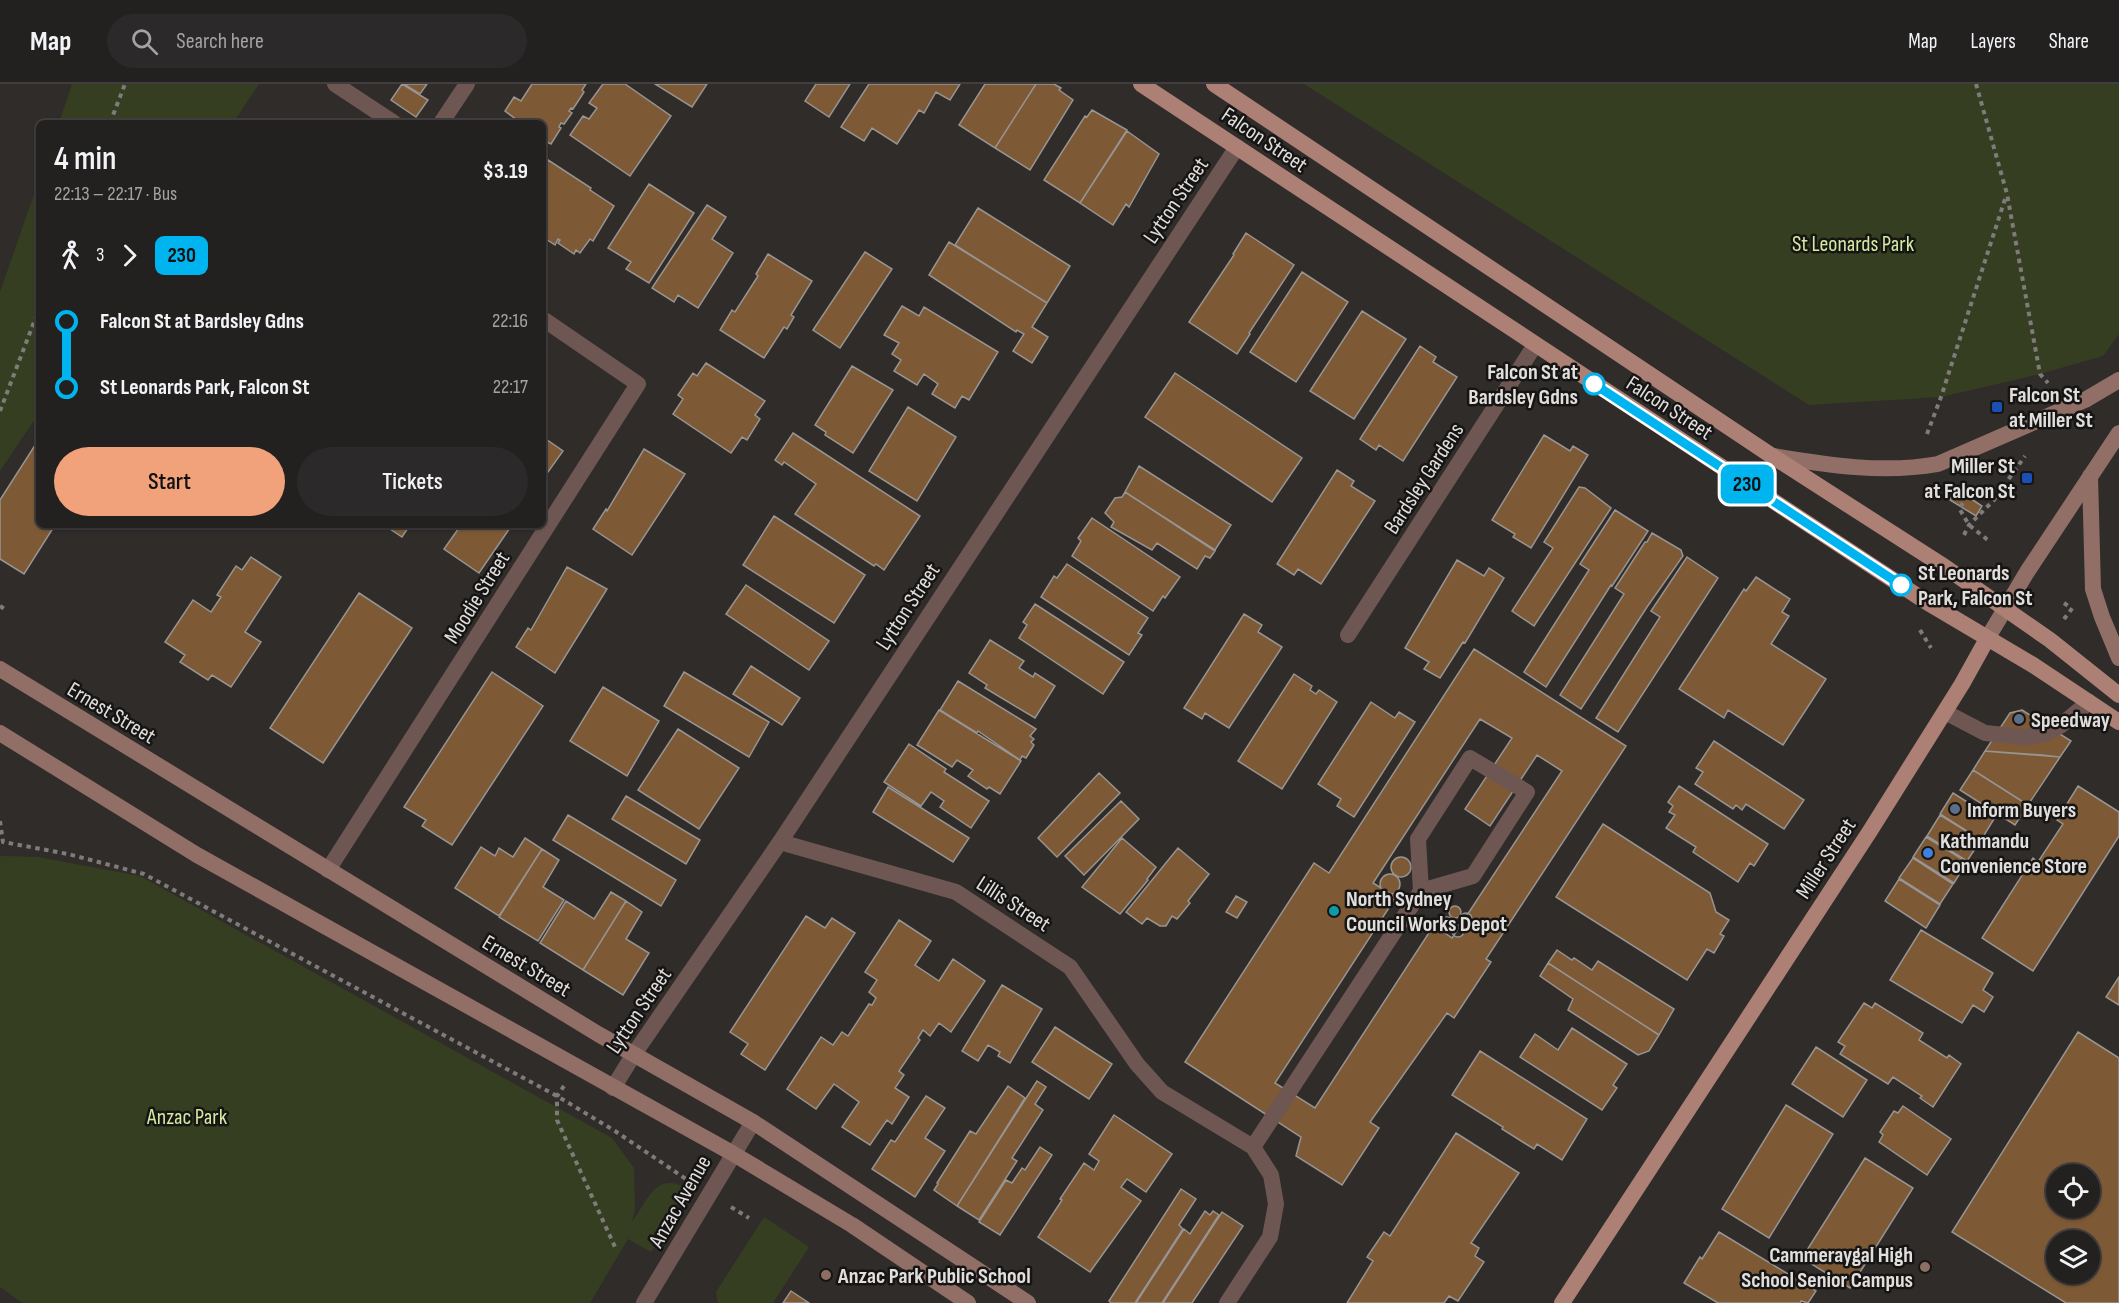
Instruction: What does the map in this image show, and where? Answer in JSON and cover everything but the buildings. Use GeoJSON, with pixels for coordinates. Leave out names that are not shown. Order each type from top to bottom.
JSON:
{"type":"FeatureCollection","features":[{"type":"Feature","properties":{"kind":"main road","name":"Falcon Street"},"geometry":{"type":"LineString","coordinates":[[1141,84],[1915,595],[2033,665],[2119,722]]}},
{"type":"Feature","properties":{"kind":"main road","name":"Falcon Street"},"geometry":{"type":"LineString","coordinates":[[1214,84],[1772,456],[1945,567],[2050,640],[2119,695]]}},
{"type":"Feature","properties":{"kind":"main road"},"geometry":{"type":"LineString","coordinates":[[1772,456],[1826,465],[1877,468],[1915,468],[1938,465],[2085,400],[2119,380]]}},
{"type":"Feature","properties":{"kind":"main road","name":"Miller Street"},"geometry":{"type":"LineString","coordinates":[[1562,1303],[1870,831],[1945,712],[2005,609],[2119,433]]}},
{"type":"Feature","properties":{"kind":"main road"},"geometry":{"type":"LineString","coordinates":[[2090,476],[2093,589],[2119,658]]}},
{"type":"Feature","properties":{"kind":"main road","name":"Ernest Street"},"geometry":{"type":"LineString","coordinates":[[0,669],[328,870],[634,1054],[753,1122],[1022,1301]]}},
{"type":"Feature","properties":{"kind":"main road"},"geometry":{"type":"LineString","coordinates":[[0,733],[197,855],[732,1154],[852,1225],[968,1303]]}},
{"type":"Feature","properties":{"kind":"street"},"geometry":{"type":"LineString","coordinates":[[335,84],[389,120]]}},
{"type":"Feature","properties":{"kind":"street"},"geometry":{"type":"LineString","coordinates":[[443,120],[467,84]]}},
{"type":"Feature","properties":{"kind":"street","name":"Lytton Street"},"geometry":{"type":"LineString","coordinates":[[613,1088],[780,842],[1237,147]]}},
{"type":"Feature","properties":{"kind":"street","name":"Moodie Street"},"geometry":{"type":"LineString","coordinates":[[328,870],[638,384],[546,321]]}},
{"type":"Feature","properties":{"kind":"street","name":"Bardsley Gardens"},"geometry":{"type":"LineString","coordinates":[[1348,635],[1535,345]]}},
{"type":"Feature","properties":{"kind":"street"},"geometry":{"type":"LineString","coordinates":[[1945,712],[1984,733],[2025,737],[2045,734],[2060,726],[2089,702]]}},
{"type":"Feature","properties":{"kind":"street"},"geometry":{"type":"LineString","coordinates":[[1227,1303],[1270,1237],[1276,1204],[1271,1175],[1253,1147],[1421,891],[1418,839],[1470,758],[1527,792],[1473,876],[1421,891]]}},
{"type":"Feature","properties":{"kind":"street","name":"Lillis Street"},"geometry":{"type":"LineString","coordinates":[[780,842],[956,892],[1070,967],[1137,1064],[1162,1092],[1253,1147]]}},
{"type":"Feature","properties":{"kind":"street","name":"Anzac Avenue"},"geometry":{"type":"LineString","coordinates":[[644,1303],[753,1122]]}},
{"type":"Feature","properties":{"kind":"path"},"geometry":{"type":"LineString","coordinates":[[111,120],[125,84]]}},
{"type":"Feature","properties":{"kind":"path"},"geometry":{"type":"LineString","coordinates":[[1976,84],[2007,194],[2040,374],[2048,382]]}},
{"type":"Feature","properties":{"kind":"path"},"geometry":{"type":"LineString","coordinates":[[1927,434],[2007,194]]}},
{"type":"Feature","properties":{"kind":"path"},"geometry":{"type":"LineString","coordinates":[[0,411],[36,317]]}},
{"type":"Feature","properties":{"kind":"path"},"geometry":{"type":"LineString","coordinates":[[1964,535],[1969,525],[1994,501],[2019,461],[2026,454]]}},
{"type":"Feature","properties":{"kind":"path"},"geometry":{"type":"LineString","coordinates":[[1963,503],[1959,508],[1969,525],[1989,541]]}},
{"type":"Feature","properties":{"kind":"path"},"geometry":{"type":"LineString","coordinates":[[2064,603],[2071,608]]}},
{"type":"Feature","properties":{"kind":"path"},"geometry":{"type":"LineString","coordinates":[[0,606],[6,609]]}},
{"type":"Feature","properties":{"kind":"path"},"geometry":{"type":"LineString","coordinates":[[1920,628],[1931,648]]}},
{"type":"Feature","properties":{"kind":"path"},"geometry":{"type":"LineString","coordinates":[[0,821],[3,842],[68,854],[144,874],[557,1096],[692,1182]]}},
{"type":"Feature","properties":{"kind":"path"},"geometry":{"type":"LineString","coordinates":[[568,1080],[557,1096],[557,1120],[615,1247]]}},
{"type":"Feature","properties":{"kind":"path"},"geometry":{"type":"LineString","coordinates":[[729,1206],[749,1218]]}},
{"type":"Feature","properties":{"kind":"green space"},"geometry":{"type":"Polygon","coordinates":[[[72,84],[259,84],[235,120],[60,120],[72,84]]]}},
{"type":"Feature","properties":{"kind":"green space","name":"St Leonards Park"},"geometry":{"type":"Polygon","coordinates":[[[1304,84],[2119,84],[2119,334],[2103,356],[2040,374],[1941,397],[1809,405],[1304,84]]]}},
{"type":"Feature","properties":{"kind":"green space"},"geometry":{"type":"Polygon","coordinates":[[[36,189],[36,417],[0,471],[0,292],[36,189]]]}},
{"type":"Feature","properties":{"kind":"green space","name":"Anzac Park"},"geometry":{"type":"Polygon","coordinates":[[[0,856],[38,857],[140,876],[612,1138],[634,1168],[635,1209],[632,1222],[648,1197],[660,1186],[667,1183],[676,1184],[687,1189],[652,1246],[655,1247],[651,1252],[628,1239],[590,1303],[22,1303],[0,1287],[0,856]]]}},
{"type":"Feature","properties":{"kind":"green space"},"geometry":{"type":"Polygon","coordinates":[[[764,1217],[809,1247],[773,1303],[718,1303],[716,1292],[764,1217]]]}},
{"type":"Feature","properties":{"kind":"bus line","name":"230"},"geometry":{"type":"LineString","coordinates":[[1594,384],[1901,585]]}},
{"type":"Feature","properties":{"kind":"place","name":"Falcon St at Bardsley Gdns"},"geometry":{"type":"Point","coordinates":[1594,384]}},
{"type":"Feature","properties":{"kind":"place","name":"Falcon St at Miller St"},"geometry":{"type":"Point","coordinates":[1997,407]}},
{"type":"Feature","properties":{"kind":"place","name":"Miller St at Falcon St"},"geometry":{"type":"Point","coordinates":[2027,478]}},
{"type":"Feature","properties":{"kind":"place","name":"St Leonards Park, Falcon St"},"geometry":{"type":"Point","coordinates":[1901,585]}},
{"type":"Feature","properties":{"kind":"place","name":"Speedway"},"geometry":{"type":"Point","coordinates":[2019,719]}},
{"type":"Feature","properties":{"kind":"place","name":"Inform Buyers"},"geometry":{"type":"Point","coordinates":[1955,809]}},
{"type":"Feature","properties":{"kind":"place","name":"Kathmandu Convenience Store"},"geometry":{"type":"Point","coordinates":[1928,853]}},
{"type":"Feature","properties":{"kind":"place","name":"North Sydney Council Works Depot"},"geometry":{"type":"Point","coordinates":[1334,911]}},
{"type":"Feature","properties":{"kind":"place","name":"Cammeraygal High School Senior Campus"},"geometry":{"type":"Point","coordinates":[1925,1267]}},
{"type":"Feature","properties":{"kind":"place","name":"Anzac Park Public School"},"geometry":{"type":"Point","coordinates":[826,1275]}}]}
